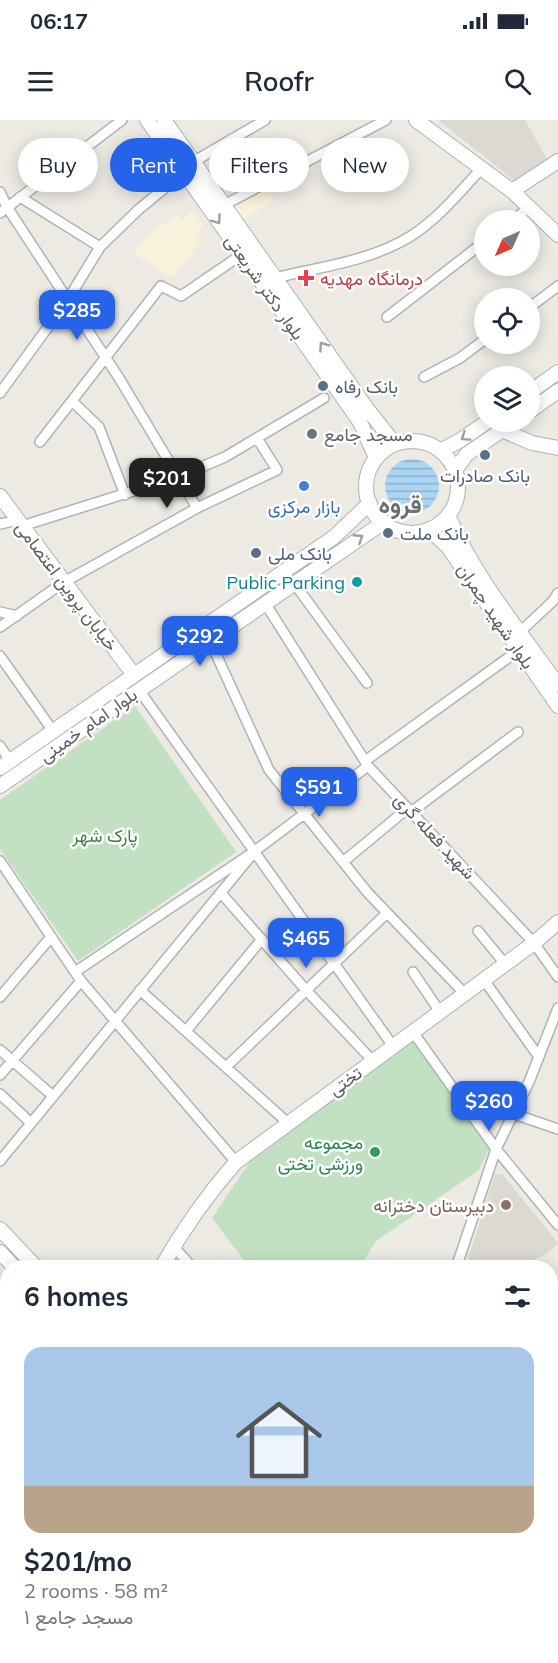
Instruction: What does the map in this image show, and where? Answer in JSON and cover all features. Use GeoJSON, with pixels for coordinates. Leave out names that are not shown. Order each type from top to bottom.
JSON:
{"type":"FeatureCollection","features":[{"type":"Feature","properties":{"kind":"main road","name":"بلوار دکتر شریعتی"},"geometry":{"type":"LineString","coordinates":[[147,120],[163,138]]}},
{"type":"Feature","properties":{"kind":"main road"},"geometry":{"type":"LineString","coordinates":[[164,120],[174,138]]}},
{"type":"Feature","properties":{"kind":"main road"},"geometry":{"type":"LineString","coordinates":[[421,121],[512,191],[558,235]]}},
{"type":"Feature","properties":{"kind":"main road"},"geometry":{"type":"LineString","coordinates":[[512,191],[558,161]]}},
{"type":"Feature","properties":{"kind":"main road"},"geometry":{"type":"LineString","coordinates":[[197,176],[224,205],[371,415],[395,444]]}},
{"type":"Feature","properties":{"kind":"main road","name":"بلوار دکتر شریعتی"},"geometry":{"type":"LineString","coordinates":[[197,181],[241,255],[360,422],[376,458]]}},
{"type":"Feature","properties":{"kind":"main road"},"geometry":{"type":"LineString","coordinates":[[540,385],[558,372]]}},
{"type":"Feature","properties":{"kind":"main road"},"geometry":{"type":"LineString","coordinates":[[540,404],[558,391]]}},
{"type":"Feature","properties":{"kind":"main road"},"geometry":{"type":"LineString","coordinates":[[440,450],[474,431]]}},
{"type":"Feature","properties":{"kind":"main road"},"geometry":{"type":"LineString","coordinates":[[455,470],[467,454],[498,432]]}},
{"type":"Feature","properties":{"kind":"main road"},"geometry":{"type":"LineString","coordinates":[[506,432],[532,443],[558,448]]}},
{"type":"Feature","properties":{"kind":"main road"},"geometry":{"type":"LineString","coordinates":[[419,441],[430,444],[449,459],[455,470],[458,488],[454,507],[448,515],[429,529],[410,532],[392,527],[376,514],[370,503],[367,480],[376,458],[395,444],[419,441]]}},
{"type":"Feature","properties":{"kind":"main road","name":"خیابان پروین اعتصامی"},"geometry":{"type":"LineString","coordinates":[[0,496],[134,675]]}},
{"type":"Feature","properties":{"kind":"main road","name":"بلوار امام خمینی"},"geometry":{"type":"LineString","coordinates":[[5,764],[334,537],[370,503]]}},
{"type":"Feature","properties":{"kind":"main road","name":"بلوار شهید چمران"},"geometry":{"type":"LineString","coordinates":[[448,515],[472,562],[558,685]]}},
{"type":"Feature","properties":{"kind":"main road","name":"بلوار امام خمینی"},"geometry":{"type":"LineString","coordinates":[[0,786],[384,522]]}},
{"type":"Feature","properties":{"kind":"main road","name":"بلوار شهید چمران"},"geometry":{"type":"LineString","coordinates":[[429,529],[448,547],[558,706]]}},
{"type":"Feature","properties":{"kind":"main road"},"geometry":{"type":"LineString","coordinates":[[272,579],[281,592]]}},
{"type":"Feature","properties":{"kind":"main road","name":"تختی"},"geometry":{"type":"LineString","coordinates":[[165,1260],[212,1190],[236,1162],[506,964],[558,922]]}},
{"type":"Feature","properties":{"kind":"main road"},"geometry":{"type":"LineString","coordinates":[[0,1229],[29,1260]]}},
{"type":"Feature","properties":{"kind":"street"},"geometry":{"type":"LineString","coordinates":[[4,210],[122,120]]}},
{"type":"Feature","properties":{"kind":"street"},"geometry":{"type":"LineString","coordinates":[[197,162],[265,120]]}},
{"type":"Feature","properties":{"kind":"street"},"geometry":{"type":"LineString","coordinates":[[224,205],[386,120]]}},
{"type":"Feature","properties":{"kind":"street"},"geometry":{"type":"LineString","coordinates":[[275,278],[362,258],[396,244],[426,225],[481,169]]}},
{"type":"Feature","properties":{"kind":"street"},"geometry":{"type":"LineString","coordinates":[[0,192],[4,210],[105,358],[196,508]]}},
{"type":"Feature","properties":{"kind":"street"},"geometry":{"type":"LineString","coordinates":[[0,393],[3,382],[67,302],[100,247],[159,192]]}},
{"type":"Feature","properties":{"kind":"street"},"geometry":{"type":"LineString","coordinates":[[20,197],[100,247]]}},
{"type":"Feature","properties":{"kind":"street"},"geometry":{"type":"LineString","coordinates":[[526,210],[530,207]]}},
{"type":"Feature","properties":{"kind":"street"},"geometry":{"type":"LineString","coordinates":[[387,317],[474,250]]}},
{"type":"Feature","properties":{"kind":"street"},"geometry":{"type":"LineString","coordinates":[[40,442],[162,286],[181,296],[241,255]]}},
{"type":"Feature","properties":{"kind":"street"},"geometry":{"type":"LineString","coordinates":[[540,300],[558,286]]}},
{"type":"Feature","properties":{"kind":"street"},"geometry":{"type":"LineString","coordinates":[[424,377],[460,358],[474,348]]}},
{"type":"Feature","properties":{"kind":"street"},"geometry":{"type":"LineString","coordinates":[[0,524],[20,523],[125,495],[178,477],[225,457],[324,398]]}},
{"type":"Feature","properties":{"kind":"street"},"geometry":{"type":"LineString","coordinates":[[72,401],[99,427],[125,495]]}},
{"type":"Feature","properties":{"kind":"street"},"geometry":{"type":"LineString","coordinates":[[0,627],[64,582],[196,508],[277,471],[257,438]]}},
{"type":"Feature","properties":{"kind":"street"},"geometry":{"type":"LineString","coordinates":[[294,583],[367,683]]}},
{"type":"Feature","properties":{"kind":"street"},"geometry":{"type":"LineString","coordinates":[[520,632],[553,601],[558,593]]}},
{"type":"Feature","properties":{"kind":"street","name":"شهید فعله گری"},"geometry":{"type":"LineString","coordinates":[[265,603],[366,763],[534,943],[558,976]]}},
{"type":"Feature","properties":{"kind":"street"},"geometry":{"type":"LineString","coordinates":[[0,612],[17,616]]}},
{"type":"Feature","properties":{"kind":"street"},"geometry":{"type":"LineString","coordinates":[[210,641],[269,771],[387,913],[465,994]]}},
{"type":"Feature","properties":{"kind":"street"},"geometry":{"type":"LineString","coordinates":[[75,972],[255,851],[366,763],[519,650]]}},
{"type":"Feature","properties":{"kind":"street"},"geometry":{"type":"LineString","coordinates":[[0,656],[53,731]]}},
{"type":"Feature","properties":{"kind":"street"},"geometry":{"type":"LineString","coordinates":[[139,690],[393,1046]]}},
{"type":"Feature","properties":{"kind":"street"},"geometry":{"type":"LineString","coordinates":[[343,862],[518,732]]}},
{"type":"Feature","properties":{"kind":"street"},"geometry":{"type":"LineString","coordinates":[[0,746],[5,764]]}},
{"type":"Feature","properties":{"kind":"street"},"geometry":{"type":"LineString","coordinates":[[0,1161],[255,851]]}},
{"type":"Feature","properties":{"kind":"street"},"geometry":{"type":"LineString","coordinates":[[0,861],[81,981],[236,1162]]}},
{"type":"Feature","properties":{"kind":"street"},"geometry":{"type":"LineString","coordinates":[[221,893],[305,989],[373,1061]]}},
{"type":"Feature","properties":{"kind":"street"},"geometry":{"type":"LineString","coordinates":[[226,1067],[387,913]]}},
{"type":"Feature","properties":{"kind":"street"},"geometry":{"type":"LineString","coordinates":[[478,931],[506,964]]}},
{"type":"Feature","properties":{"kind":"street"},"geometry":{"type":"LineString","coordinates":[[0,997],[51,937]]}},
{"type":"Feature","properties":{"kind":"street"},"geometry":{"type":"LineString","coordinates":[[186,1031],[262,939]]}},
{"type":"Feature","properties":{"kind":"street"},"geometry":{"type":"LineString","coordinates":[[413,972],[440,1012]]}},
{"type":"Feature","properties":{"kind":"street"},"geometry":{"type":"LineString","coordinates":[[484,980],[539,1057]]}},
{"type":"Feature","properties":{"kind":"street"},"geometry":{"type":"LineString","coordinates":[[0,1075],[81,981]]}},
{"type":"Feature","properties":{"kind":"street"},"geometry":{"type":"LineString","coordinates":[[140,990],[288,1123]]}},
{"type":"Feature","properties":{"kind":"street"},"geometry":{"type":"LineString","coordinates":[[459,1260],[496,1149],[539,1057],[558,1008]]}},
{"type":"Feature","properties":{"kind":"street"},"geometry":{"type":"LineString","coordinates":[[413,1032],[496,1149],[558,1225]]}},
{"type":"Feature","properties":{"kind":"street"},"geometry":{"type":"LineString","coordinates":[[0,1050],[53,1096]]}},
{"type":"Feature","properties":{"kind":"street"},"geometry":{"type":"LineString","coordinates":[[0,1094],[31,1123]]}},
{"type":"Feature","properties":{"kind":"street"},"geometry":{"type":"LineString","coordinates":[[514,1113],[558,1129]]}},
{"type":"Feature","properties":{"kind":"street"},"geometry":{"type":"LineString","coordinates":[[173,1246],[186,1260]]}},
{"type":"Feature","properties":{"kind":"shaded area"},"geometry":{"type":"Polygon","coordinates":[[[440,120],[525,120],[547,159],[514,180],[440,120]]]}},
{"type":"Feature","properties":{"kind":"shaded area"},"geometry":{"type":"Polygon","coordinates":[[[253,192],[270,192],[275,201],[240,220],[232,204],[253,192]]]}},
{"type":"Feature","properties":{"kind":"shaded area"},"geometry":{"type":"Polygon","coordinates":[[[192,211],[204,226],[197,232],[202,241],[172,278],[134,253],[150,234],[177,215],[183,220],[192,211]]]}},
{"type":"Feature","properties":{"kind":"shaded area","name":"درمانگاه مهدیه"},"geometry":{"type":"Polygon","coordinates":[[[317,265],[323,279],[295,291],[289,278],[317,265]]]}},
{"type":"Feature","properties":{"kind":"shaded area","name":"دبیرستان دخترانه"},"geometry":{"type":"Polygon","coordinates":[[[495,1174],[502,1174],[558,1243],[548,1253],[534,1260],[468,1259],[495,1174]]]}},
{"type":"Feature","properties":{"kind":"green space","name":"پارک شهر"},"geometry":{"type":"Polygon","coordinates":[[[135,706],[236,852],[78,961],[0,849],[0,800],[135,706]]]}},
{"type":"Feature","properties":{"kind":"green space","name":"مجموعه ورزشی تختی"},"geometry":{"type":"Polygon","coordinates":[[[415,1039],[492,1142],[479,1170],[376,1241],[364,1260],[244,1260],[212,1218],[250,1161],[415,1039]]]}},
{"type":"Feature","properties":{"kind":"water"},"geometry":{"type":"Polygon","coordinates":[[[407,459],[417,459],[427,463],[435,471],[439,486],[435,501],[427,509],[417,513],[407,513],[397,509],[389,501],[385,491],[385,481],[389,471],[397,463],[407,459]]]}},
{"type":"Feature","properties":{"kind":"place","name":"درمانگاه مهدیه"},"geometry":{"type":"Point","coordinates":[306,278]}},
{"type":"Feature","properties":{"kind":"place","name":"بانک رفاه"},"geometry":{"type":"Point","coordinates":[323,386]}},
{"type":"Feature","properties":{"kind":"place","name":"مسجد جامع"},"geometry":{"type":"Point","coordinates":[312,434]}},
{"type":"Feature","properties":{"kind":"place","name":"بانک صادرات"},"geometry":{"type":"Point","coordinates":[485,455]}},
{"type":"Feature","properties":{"kind":"place","name":"بازار مرکزی"},"geometry":{"type":"Point","coordinates":[304,486]}},
{"type":"Feature","properties":{"kind":"place","name":"بانک ملت"},"geometry":{"type":"Point","coordinates":[388,533]}},
{"type":"Feature","properties":{"kind":"place","name":"بانک ملی"},"geometry":{"type":"Point","coordinates":[256,553]}},
{"type":"Feature","properties":{"kind":"place","name":"Public Parking"},"geometry":{"type":"Point","coordinates":[357,582]}},
{"type":"Feature","properties":{"kind":"place","name":"مجموعه ورزشی تختی"},"geometry":{"type":"Point","coordinates":[375,1152]}},
{"type":"Feature","properties":{"kind":"place","name":"دبیرستان دخترانه"},"geometry":{"type":"Point","coordinates":[506,1205]}},
{"type":"Feature","properties":{"kind":"district","name":"قروه"},"geometry":{"type":"Point","coordinates":[400,504]}}]}
